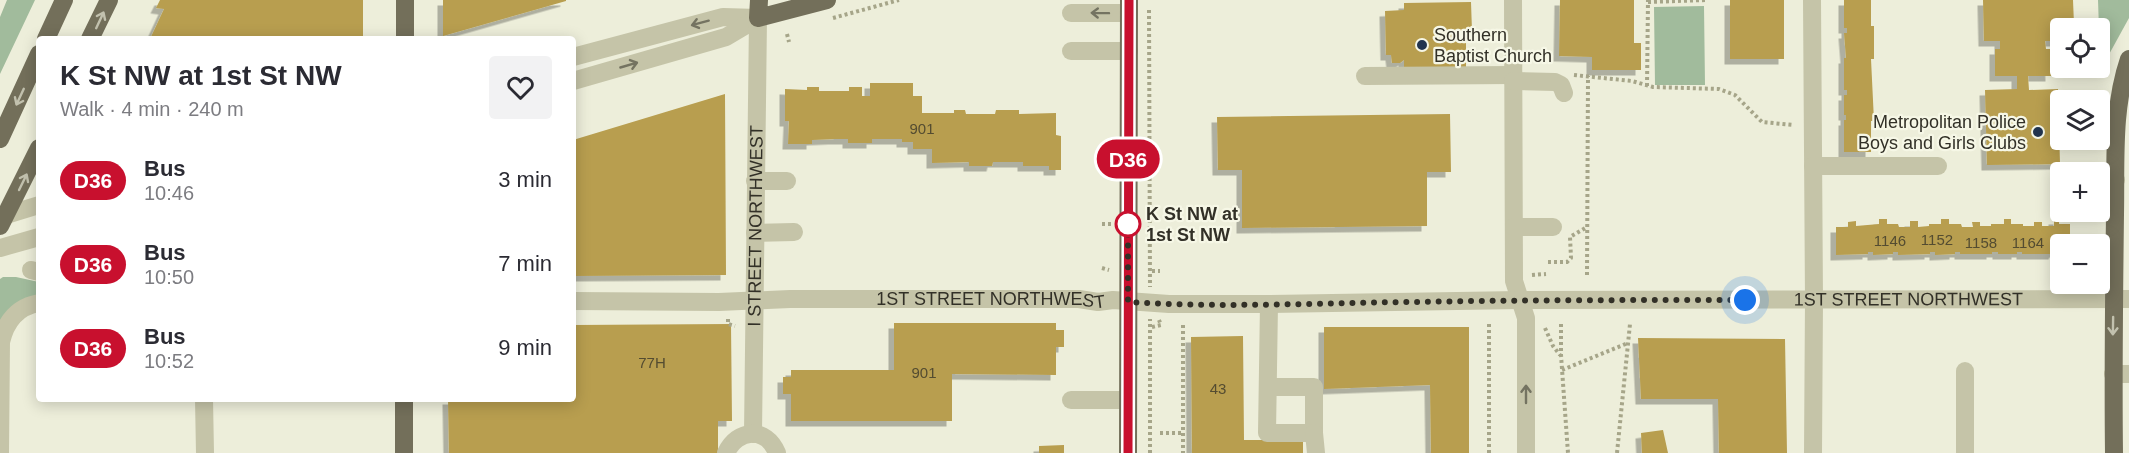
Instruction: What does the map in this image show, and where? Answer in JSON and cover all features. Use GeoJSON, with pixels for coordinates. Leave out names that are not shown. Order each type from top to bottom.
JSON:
{"type":"FeatureCollection","features":[{"type":"Feature","properties":{"kind":"main road"},"geometry":{"type":"LineString","coordinates":[[47,36],[64,0]]}},
{"type":"Feature","properties":{"kind":"main road"},"geometry":{"type":"LineString","coordinates":[[91,36],[109,0]]}},
{"type":"Feature","properties":{"kind":"main road"},"geometry":{"type":"LineString","coordinates":[[405,0],[405,36]]}},
{"type":"Feature","properties":{"kind":"main road"},"geometry":{"type":"LineString","coordinates":[[759,0],[758,18],[827,0]]}},
{"type":"Feature","properties":{"kind":"main road"},"geometry":{"type":"LineString","coordinates":[[1128,453],[1129,7]]}},
{"type":"Feature","properties":{"kind":"main road"},"geometry":{"type":"LineString","coordinates":[[2110,165],[2117,114],[2129,59]]}},
{"type":"Feature","properties":{"kind":"main road"},"geometry":{"type":"LineString","coordinates":[[0,139],[36,61]]}},
{"type":"Feature","properties":{"kind":"main road"},"geometry":{"type":"LineString","coordinates":[[2,219],[36,154]]}},
{"type":"Feature","properties":{"kind":"main road"},"geometry":{"type":"LineString","coordinates":[[2110,198],[2121,299],[2121,374],[2114,453]]}},
{"type":"Feature","properties":{"kind":"main road"},"geometry":{"type":"LineString","coordinates":[[404,402],[404,453]]}},
{"type":"Feature","properties":{"kind":"street"},"geometry":{"type":"LineString","coordinates":[[1513,0],[1514,281],[1526,318],[1526,453]]}},
{"type":"Feature","properties":{"kind":"street"},"geometry":{"type":"LineString","coordinates":[[1812,0],[1815,300],[1813,453]]}},
{"type":"Feature","properties":{"kind":"street"},"geometry":{"type":"LineString","coordinates":[[1071,13],[1129,7]]}},
{"type":"Feature","properties":{"kind":"street"},"geometry":{"type":"LineString","coordinates":[[576,56],[723,17],[758,18]]}},
{"type":"Feature","properties":{"kind":"street"},"geometry":{"type":"LineString","coordinates":[[576,80],[726,37],[758,18]]}},
{"type":"Feature","properties":{"kind":"street","name":"I STREET NORTHWEST"},"geometry":{"type":"LineString","coordinates":[[753,434],[758,18]]}},
{"type":"Feature","properties":{"kind":"street"},"geometry":{"type":"LineString","coordinates":[[1071,51],[1129,51]]}},
{"type":"Feature","properties":{"kind":"street"},"geometry":{"type":"LineString","coordinates":[[1365,76],[1513,78],[1555,82],[1561,85],[1564,93]]}},
{"type":"Feature","properties":{"kind":"street"},"geometry":{"type":"LineString","coordinates":[[1813,166],[1938,166]]}},
{"type":"Feature","properties":{"kind":"street"},"geometry":{"type":"LineString","coordinates":[[755,182],[787,182]]}},
{"type":"Feature","properties":{"kind":"street"},"geometry":{"type":"LineString","coordinates":[[2,219],[36,206]]}},
{"type":"Feature","properties":{"kind":"street"},"geometry":{"type":"LineString","coordinates":[[1514,227],[1553,227]]}},
{"type":"Feature","properties":{"kind":"street"},"geometry":{"type":"LineString","coordinates":[[755,233],[794,232]]}},
{"type":"Feature","properties":{"kind":"street"},"geometry":{"type":"LineString","coordinates":[[0,248],[36,238]]}},
{"type":"Feature","properties":{"kind":"street","name":"1ST STREET NORTHWEST"},"geometry":{"type":"LineString","coordinates":[[576,301],[1080,298],[1098,302],[1269,304],[1519,300],[2121,299]]}},
{"type":"Feature","properties":{"kind":"street"},"geometry":{"type":"LineString","coordinates":[[0,453],[1,342],[4,330],[14,315],[28,305],[36,304]]}},
{"type":"Feature","properties":{"kind":"street"},"geometry":{"type":"LineString","coordinates":[[1269,304],[1267,433],[1314,433]]}},
{"type":"Feature","properties":{"kind":"street"},"geometry":{"type":"LineString","coordinates":[[1965,371],[1965,453]]}},
{"type":"Feature","properties":{"kind":"street"},"geometry":{"type":"LineString","coordinates":[[1268,387],[1314,387],[1316,453]]}},
{"type":"Feature","properties":{"kind":"street"},"geometry":{"type":"LineString","coordinates":[[1071,400],[1128,400]]}},
{"type":"Feature","properties":{"kind":"street"},"geometry":{"type":"LineString","coordinates":[[204,402],[205,453]]}},
{"type":"Feature","properties":{"kind":"street"},"geometry":{"type":"LineString","coordinates":[[726,453],[736,439],[753,434],[769,440],[777,453]]}},
{"type":"Feature","properties":{"kind":"path"},"geometry":{"type":"LineString","coordinates":[[1647,86],[1648,1],[1706,0]]}},
{"type":"Feature","properties":{"kind":"path"},"geometry":{"type":"LineString","coordinates":[[1149,18],[1150,256]]}},
{"type":"Feature","properties":{"kind":"path"},"geometry":{"type":"LineString","coordinates":[[788,34],[789,42]]}},
{"type":"Feature","properties":{"kind":"path"},"geometry":{"type":"LineString","coordinates":[[1566,74],[1632,81],[1647,86],[1719,89],[1735,95],[1762,122],[1793,125]]}},
{"type":"Feature","properties":{"kind":"path"},"geometry":{"type":"LineString","coordinates":[[1587,275],[1588,76]]}},
{"type":"Feature","properties":{"kind":"path"},"geometry":{"type":"LineString","coordinates":[[1102,224],[1113,224]]}},
{"type":"Feature","properties":{"kind":"path"},"geometry":{"type":"LineString","coordinates":[[1548,262],[1567,262],[1571,258],[1570,237],[1587,226]]}},
{"type":"Feature","properties":{"kind":"path"},"geometry":{"type":"LineString","coordinates":[[1102,268],[1109,270]]}},
{"type":"Feature","properties":{"kind":"path"},"geometry":{"type":"LineString","coordinates":[[1152,271],[1160,271]]}},
{"type":"Feature","properties":{"kind":"path"},"geometry":{"type":"LineString","coordinates":[[1532,275],[1546,274]]}},
{"type":"Feature","properties":{"kind":"path"},"geometry":{"type":"LineString","coordinates":[[728,324],[735,326]]}},
{"type":"Feature","properties":{"kind":"path"},"geometry":{"type":"LineString","coordinates":[[1489,324],[1489,453]]}},
{"type":"Feature","properties":{"kind":"path"},"geometry":{"type":"LineString","coordinates":[[1543,324],[1553,346],[1561,355]]}},
{"type":"Feature","properties":{"kind":"path"},"geometry":{"type":"LineString","coordinates":[[1561,324],[1568,453]]}},
{"type":"Feature","properties":{"kind":"path"},"geometry":{"type":"LineString","coordinates":[[1617,453],[1630,324]]}},
{"type":"Feature","properties":{"kind":"path"},"geometry":{"type":"LineString","coordinates":[[1183,325],[1183,453]]}},
{"type":"Feature","properties":{"kind":"path"},"geometry":{"type":"LineString","coordinates":[[1150,338],[1150,453]]}},
{"type":"Feature","properties":{"kind":"path"},"geometry":{"type":"LineString","coordinates":[[1562,370],[1628,343]]}},
{"type":"Feature","properties":{"kind":"path"},"geometry":{"type":"LineString","coordinates":[[1160,433],[1183,432]]}},
{"type":"Feature","properties":{"kind":"green space"},"geometry":{"type":"Polygon","coordinates":[[[7,0],[35,0],[0,74],[0,17],[7,0]]]}},
{"type":"Feature","properties":{"kind":"green space"},"geometry":{"type":"Polygon","coordinates":[[[2098,0],[2129,0],[2129,18],[2110,53],[2110,18],[2099,18],[2098,0]]]}},
{"type":"Feature","properties":{"kind":"green space"},"geometry":{"type":"Polygon","coordinates":[[[1704,6],[1705,85],[1655,85],[1654,7],[1704,6]]]}},
{"type":"Feature","properties":{"kind":"green space"},"geometry":{"type":"Polygon","coordinates":[[[16,277],[36,281],[36,301],[0,321],[0,279],[16,277]]]}},
{"type":"Feature","properties":{"kind":"building"},"geometry":{"type":"Polygon","coordinates":[[[160,0],[363,0],[363,36],[151,36],[164,9],[156,8],[160,0]]]}},
{"type":"Feature","properties":{"kind":"building"},"geometry":{"type":"Polygon","coordinates":[[[443,0],[566,0],[566,1],[443,36],[443,0]]]}},
{"type":"Feature","properties":{"kind":"building"},"geometry":{"type":"Polygon","coordinates":[[[1560,0],[1634,0],[1634,43],[1641,43],[1641,70],[1592,70],[1592,57],[1559,56],[1560,0]]]}},
{"type":"Feature","properties":{"kind":"building"},"geometry":{"type":"Polygon","coordinates":[[[1730,0],[1784,0],[1784,59],[1730,59],[1730,0]]]}},
{"type":"Feature","properties":{"kind":"building"},"geometry":{"type":"Polygon","coordinates":[[[1844,0],[1871,0],[1871,26],[1874,26],[1874,59],[1871,59],[1874,121],[1871,121],[1871,152],[1844,152],[1846,115],[1844,115],[1844,95],[1847,95],[1847,90],[1844,90],[1844,58],[1846,58],[1844,33],[1847,33],[1847,28],[1844,28],[1844,0]]]}},
{"type":"Feature","properties":{"kind":"building"},"geometry":{"type":"Polygon","coordinates":[[[1983,0],[2073,0],[2074,18],[2050,18],[2050,41],[2045,41],[2046,49],[2050,49],[2050,76],[2028,76],[2029,90],[2058,89],[2050,90],[2050,150],[2060,150],[2060,162],[1987,165],[1985,90],[2017,89],[2017,76],[1995,76],[1995,49],[2000,49],[2000,41],[1984,41],[1983,0]]]}},
{"type":"Feature","properties":{"kind":"building"},"geometry":{"type":"Polygon","coordinates":[[[1471,2],[1472,31],[1466,31],[1466,67],[1404,67],[1404,60],[1400,63],[1392,63],[1391,55],[1386,55],[1385,11],[1404,10],[1404,3],[1471,2]]]}},
{"type":"Feature","properties":{"kind":"building"},"geometry":{"type":"Polygon","coordinates":[[[870,83],[913,83],[913,96],[922,96],[922,113],[954,113],[954,110],[965,110],[966,114],[995,114],[996,110],[1019,110],[1019,114],[1056,113],[1056,135],[1061,136],[1061,170],[1049,170],[1049,166],[1023,166],[1023,162],[993,162],[992,166],[969,166],[969,162],[932,163],[932,149],[913,149],[913,142],[902,142],[902,139],[872,139],[872,143],[848,143],[848,139],[834,139],[812,140],[812,144],[788,144],[789,121],[785,121],[785,89],[807,90],[807,87],[819,87],[819,91],[849,91],[849,87],[862,87],[862,96],[870,96],[870,83]]]}},
{"type":"Feature","properties":{"kind":"building"},"geometry":{"type":"Polygon","coordinates":[[[725,94],[726,275],[576,276],[576,139],[725,94]]]}},
{"type":"Feature","properties":{"kind":"building"},"geometry":{"type":"Polygon","coordinates":[[[1450,114],[1451,172],[1427,172],[1427,226],[1242,228],[1242,170],[1218,170],[1217,117],[1450,114]]]}},
{"type":"Feature","properties":{"kind":"building"},"geometry":{"type":"Polygon","coordinates":[[[1879,219],[1887,219],[1887,224],[1910,227],[1910,221],[1918,221],[1918,227],[1941,224],[1941,219],[1949,219],[1949,224],[1973,227],[1972,222],[1980,222],[1980,226],[1991,226],[1991,224],[2004,224],[2004,219],[2011,219],[2011,224],[2023,224],[2023,226],[2034,226],[2034,222],[2042,222],[2042,226],[2054,226],[2054,222],[2070,224],[2070,234],[2050,234],[2050,254],[1992,252],[1992,254],[1960,254],[1960,252],[1955,252],[1955,254],[1935,255],[1935,252],[1930,252],[1930,254],[1898,255],[1898,252],[1893,252],[1893,254],[1873,255],[1873,252],[1868,252],[1868,254],[1836,255],[1836,227],[1848,227],[1848,222],[1856,221],[1856,226],[1879,224],[1879,219]]]}},
{"type":"Feature","properties":{"kind":"building"},"geometry":{"type":"Polygon","coordinates":[[[894,323],[1056,323],[1056,330],[1064,330],[1064,347],[1056,347],[1056,375],[952,374],[952,421],[791,421],[791,394],[783,394],[783,377],[791,377],[791,370],[894,370],[894,323]]]}},
{"type":"Feature","properties":{"kind":"building"},"geometry":{"type":"Polygon","coordinates":[[[731,324],[732,421],[718,421],[718,453],[449,453],[448,402],[576,402],[576,325],[731,324]]]}},
{"type":"Feature","properties":{"kind":"building"},"geometry":{"type":"Polygon","coordinates":[[[1324,327],[1469,327],[1469,453],[1431,453],[1430,385],[1324,389],[1324,327]]]}},
{"type":"Feature","properties":{"kind":"building"},"geometry":{"type":"Polygon","coordinates":[[[1243,336],[1244,440],[1303,440],[1303,453],[1192,453],[1191,337],[1243,336]]]}},
{"type":"Feature","properties":{"kind":"building"},"geometry":{"type":"Polygon","coordinates":[[[1638,338],[1785,339],[1787,453],[1719,453],[1718,399],[1641,399],[1638,338]]]}},
{"type":"Feature","properties":{"kind":"building"},"geometry":{"type":"Polygon","coordinates":[[[1663,430],[1668,453],[1642,453],[1641,433],[1663,430]]]}},
{"type":"Feature","properties":{"kind":"building"},"geometry":{"type":"Polygon","coordinates":[[[1064,445],[1064,453],[1039,453],[1039,446],[1064,445]]]}},
{"type":"Feature","properties":{"kind":"bus line","name":"D36"},"geometry":{"type":"LineString","coordinates":[[1128,453],[1129,0]]}},
{"type":"Feature","properties":{"kind":"place","name":"Southern Baptist Church"},"geometry":{"type":"Point","coordinates":[1422,45]}},
{"type":"Feature","properties":{"kind":"place","name":"Metropolitan Police Boys and Girls Clubs"},"geometry":{"type":"Point","coordinates":[2038,132]}},
{"type":"Feature","properties":{"kind":"place","name":"K St NW at 1st St NW"},"geometry":{"type":"Point","coordinates":[1128,224]}},
{"type":"Feature","properties":{"kind":"route"},"geometry":{"type":"LineString","coordinates":[[1128,224],[1128,302],[1269,304],[1519,300],[1745,300]]}}]}
